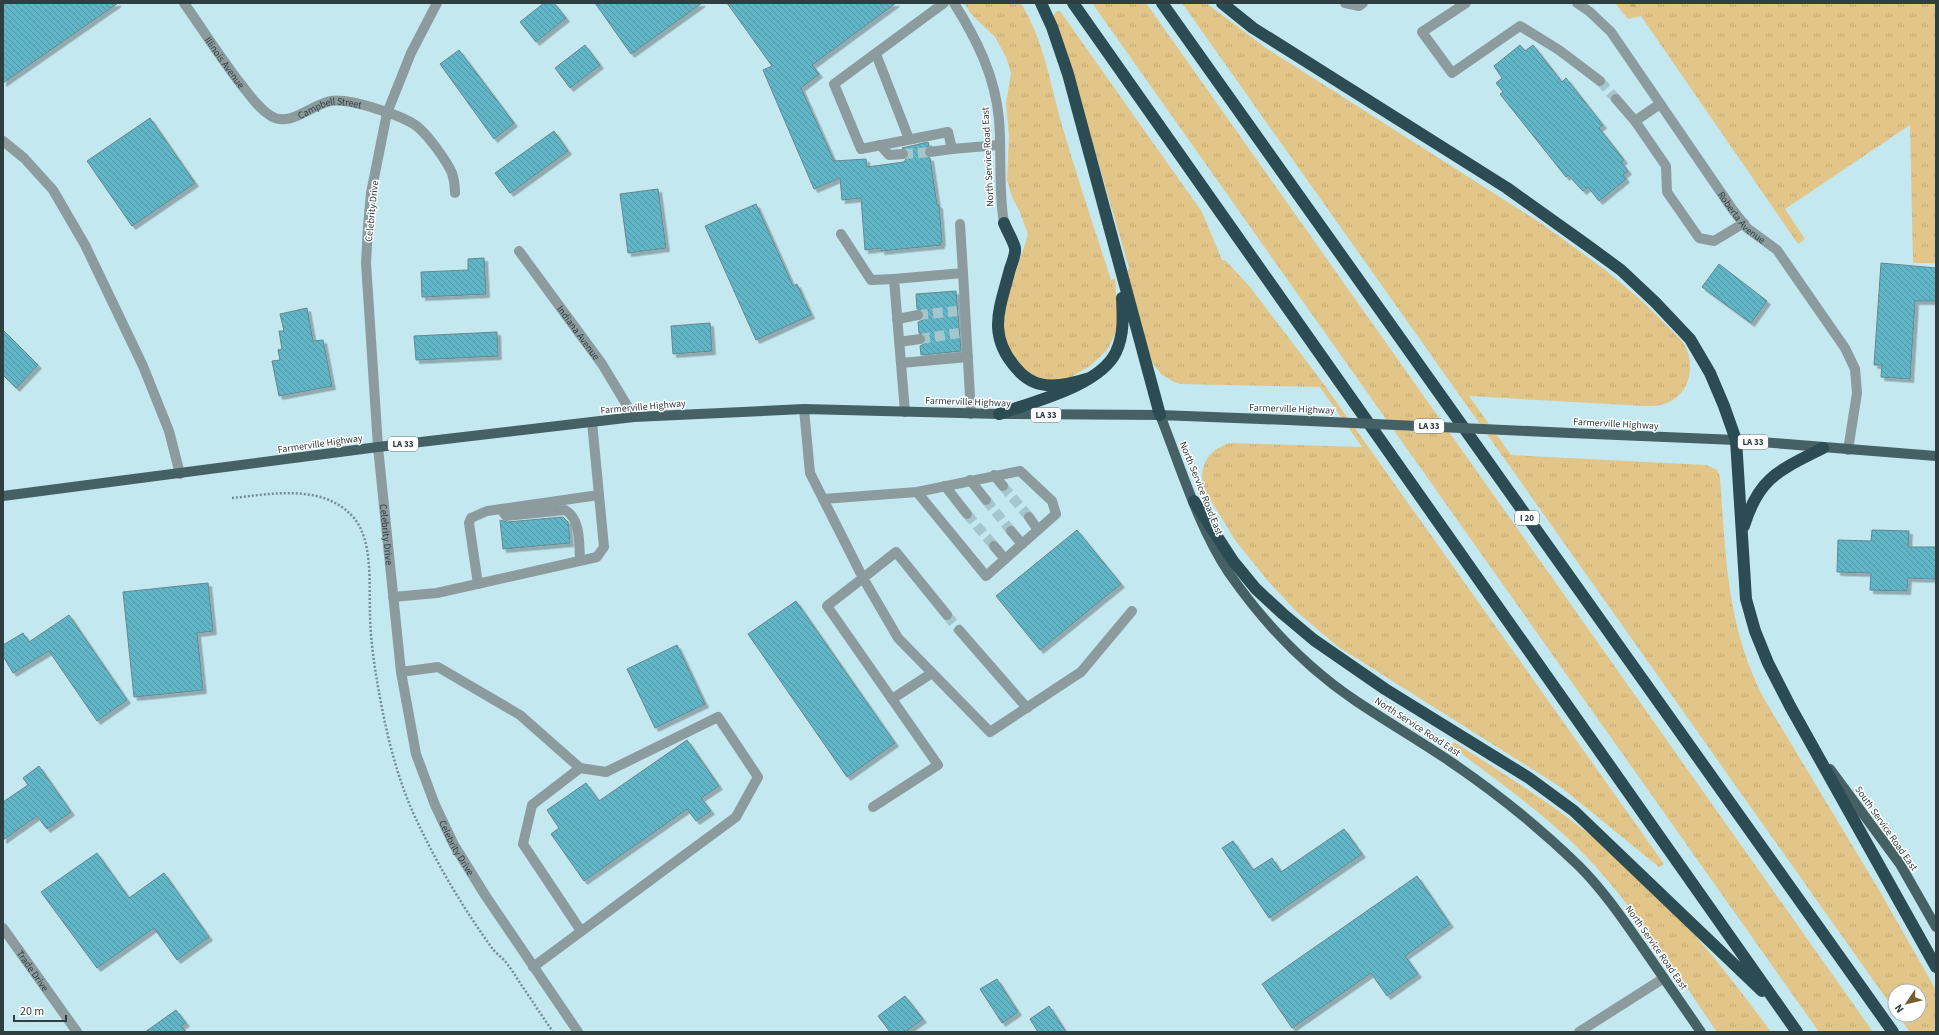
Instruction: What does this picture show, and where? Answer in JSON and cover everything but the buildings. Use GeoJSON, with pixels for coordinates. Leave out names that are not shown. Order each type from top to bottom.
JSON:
{"type":"FeatureCollection","features":[{"type":"Feature","properties":{"kind":"highway"},"geometry":{"type":"LineString","coordinates":[[1041,3],[1052,26],[1068,74],[1119,269],[1160,415]]}},
{"type":"Feature","properties":{"kind":"highway"},"geometry":{"type":"LineString","coordinates":[[1073,3],[1797,1032]]}},
{"type":"Feature","properties":{"kind":"highway","name":"I 20"},"geometry":{"type":"LineString","coordinates":[[1162,3],[1893,1032]]}},
{"type":"Feature","properties":{"kind":"highway"},"geometry":{"type":"LineString","coordinates":[[1222,3],[1253,28],[1507,188],[1621,270],[1655,302],[1690,339],[1710,373],[1736,440],[1746,599],[1755,631],[1768,663],[1936,967]]}},
{"type":"Feature","properties":{"kind":"highway"},"geometry":{"type":"LineString","coordinates":[[1004,223],[1015,250],[1000,307],[998,327],[999,341],[1004,353],[1019,372],[1031,381],[1041,385],[1068,385],[1090,378]]}},
{"type":"Feature","properties":{"kind":"highway"},"geometry":{"type":"LineString","coordinates":[[999,414],[1069,389],[1090,378],[1104,368],[1115,354],[1122,336],[1123,317],[1119,269]]}},
{"type":"Feature","properties":{"kind":"highway"},"geometry":{"type":"LineString","coordinates":[[1742,533],[1758,492],[1773,476],[1794,463],[1824,448]]}},
{"type":"Feature","properties":{"kind":"highway"},"geometry":{"type":"LineString","coordinates":[[1194,501],[1233,561],[1256,589],[1283,614],[1314,640],[1385,689],[1530,778],[1574,811],[1783,1011]]}},
{"type":"Feature","properties":{"kind":"main road","name":"Farmerville Highway"},"geometry":{"type":"LineString","coordinates":[[3,496],[378,447],[634,417],[804,409],[971,414],[1160,415],[1288,420],[1736,440],[1936,456]]}},
{"type":"Feature","properties":{"kind":"main road","name":"North Service Road East"},"geometry":{"type":"LineString","coordinates":[[1160,415],[1205,529],[1230,573],[1244,593],[1293,649],[1355,700],[1451,762],[1529,822],[1586,874],[1616,910],[1701,1032]]}},
{"type":"Feature","properties":{"kind":"main road","name":"South Service Road East"},"geometry":{"type":"LineString","coordinates":[[1813,746],[1900,864],[1936,927]]}},
{"type":"Feature","properties":{"kind":"street","name":"Illinois Avenue"},"geometry":{"type":"LineString","coordinates":[[184,3],[252,98],[272,116]]}},
{"type":"Feature","properties":{"kind":"street","name":"Celebrity Drive"},"geometry":{"type":"LineString","coordinates":[[437,3],[410,53],[387,112],[371,194],[366,263],[378,447],[401,672],[416,754],[435,805],[454,845],[484,895],[578,1032]]}},
{"type":"Feature","properties":{"kind":"street"},"geometry":{"type":"LineString","coordinates":[[944,3],[834,84],[861,149],[880,144],[948,132],[952,149]]}},
{"type":"Feature","properties":{"kind":"street","name":"North Service Road East"},"geometry":{"type":"LineString","coordinates":[[954,3],[969,28],[985,60],[994,87],[999,120],[1001,205],[1004,223]]}},
{"type":"Feature","properties":{"kind":"street"},"geometry":{"type":"LineString","coordinates":[[1345,3],[1359,6],[1363,3]]}},
{"type":"Feature","properties":{"kind":"street"},"geometry":{"type":"LineString","coordinates":[[1466,3],[1422,32],[1452,73],[1520,26],[1559,50],[1600,81]]}},
{"type":"Feature","properties":{"kind":"street","name":"Roberta Avenue"},"geometry":{"type":"LineString","coordinates":[[1577,3],[1590,12],[1611,32],[1732,210],[1761,239],[1777,250],[1845,348],[1855,369],[1857,393],[1848,450]]}},
{"type":"Feature","properties":{"kind":"street"},"geometry":{"type":"LineString","coordinates":[[876,54],[909,139]]}},
{"type":"Feature","properties":{"kind":"street"},"geometry":{"type":"LineString","coordinates":[[1616,99],[1635,122],[1666,166],[1667,192],[1699,238],[1714,241],[1744,223]]}},
{"type":"Feature","properties":{"kind":"street","name":"Campbell Street"},"geometry":{"type":"LineString","coordinates":[[272,116],[287,119],[331,101],[367,105],[387,112],[419,128],[446,162],[452,173],[455,193]]}},
{"type":"Feature","properties":{"kind":"street"},"geometry":{"type":"LineString","coordinates":[[1635,122],[1660,104]]}},
{"type":"Feature","properties":{"kind":"street"},"geometry":{"type":"LineString","coordinates":[[3,141],[24,158],[53,190],[85,245],[143,366],[169,431],[180,474]]}},
{"type":"Feature","properties":{"kind":"street"},"geometry":{"type":"LineString","coordinates":[[880,144],[889,155],[903,154]]}},
{"type":"Feature","properties":{"kind":"street"},"geometry":{"type":"LineString","coordinates":[[930,152],[1000,145]]}},
{"type":"Feature","properties":{"kind":"street"},"geometry":{"type":"LineString","coordinates":[[960,224],[963,273],[961,310],[963,333],[968,357],[971,414]]}},
{"type":"Feature","properties":{"kind":"street"},"geometry":{"type":"LineString","coordinates":[[841,234],[871,280],[963,273]]}},
{"type":"Feature","properties":{"kind":"street","name":"Indiana Avenue"},"geometry":{"type":"LineString","coordinates":[[519,251],[602,364],[634,417]]}},
{"type":"Feature","properties":{"kind":"street"},"geometry":{"type":"LineString","coordinates":[[894,279],[905,412]]}},
{"type":"Feature","properties":{"kind":"street"},"geometry":{"type":"LineString","coordinates":[[898,319],[918,315]]}},
{"type":"Feature","properties":{"kind":"street"},"geometry":{"type":"LineString","coordinates":[[899,342],[920,338]]}},
{"type":"Feature","properties":{"kind":"street"},"geometry":{"type":"LineString","coordinates":[[901,363],[968,357]]}},
{"type":"Feature","properties":{"kind":"street"},"geometry":{"type":"LineString","coordinates":[[804,409],[810,473],[863,578],[898,638],[990,732],[1081,672],[1132,611]]}},
{"type":"Feature","properties":{"kind":"street"},"geometry":{"type":"LineString","coordinates":[[393,597],[437,593],[597,557],[604,547],[592,422]]}},
{"type":"Feature","properties":{"kind":"street"},"geometry":{"type":"LineString","coordinates":[[823,499],[917,492],[994,475],[1020,471],[1052,501],[1056,514],[986,576],[917,492]]}},
{"type":"Feature","properties":{"kind":"street"},"geometry":{"type":"LineString","coordinates":[[994,475],[1003,486]]}},
{"type":"Feature","properties":{"kind":"street"},"geometry":{"type":"LineString","coordinates":[[970,480],[986,500]]}},
{"type":"Feature","properties":{"kind":"street"},"geometry":{"type":"LineString","coordinates":[[945,486],[967,514]]}},
{"type":"Feature","properties":{"kind":"street"},"geometry":{"type":"LineString","coordinates":[[478,584],[469,523],[471,518],[476,515],[501,509],[599,495]]}},
{"type":"Feature","properties":{"kind":"street"},"geometry":{"type":"LineString","coordinates":[[501,509],[506,516],[565,510],[571,513],[576,521],[580,560]]}},
{"type":"Feature","properties":{"kind":"street"},"geometry":{"type":"LineString","coordinates":[[1028,517],[1038,530]]}},
{"type":"Feature","properties":{"kind":"street"},"geometry":{"type":"LineString","coordinates":[[1011,531],[1022,544]]}},
{"type":"Feature","properties":{"kind":"street"},"geometry":{"type":"LineString","coordinates":[[994,546],[1005,559]]}},
{"type":"Feature","properties":{"kind":"street"},"geometry":{"type":"LineString","coordinates":[[873,807],[938,765],[827,606],[896,552],[947,615]]}},
{"type":"Feature","properties":{"kind":"street"},"geometry":{"type":"LineString","coordinates":[[959,630],[1027,708]]}},
{"type":"Feature","properties":{"kind":"street"},"geometry":{"type":"LineString","coordinates":[[401,672],[438,667],[520,715],[580,768],[606,772],[718,717],[758,777],[736,817],[533,967]]}},
{"type":"Feature","properties":{"kind":"street"},"geometry":{"type":"LineString","coordinates":[[892,699],[932,673]]}},
{"type":"Feature","properties":{"kind":"street"},"geometry":{"type":"LineString","coordinates":[[580,768],[532,805],[523,844],[581,931]]}},
{"type":"Feature","properties":{"kind":"street","name":"Trade Drive"},"geometry":{"type":"LineString","coordinates":[[3,928],[77,1032]]}},
{"type":"Feature","properties":{"kind":"street"},"geometry":{"type":"LineString","coordinates":[[1579,1032],[1664,978]]}},
{"type":"Feature","properties":{"kind":"green space"},"geometry":{"type":"Polygon","coordinates":[[[964,3],[1021,3],[1036,33],[1046,64],[1063,129],[1111,280],[1115,279],[1118,319],[1115,334],[1107,350],[1090,366],[1065,380],[1048,381],[1027,373],[1005,345],[1003,317],[1007,298],[1028,235],[1020,212],[1012,197],[1007,180],[1009,136],[1006,104],[1011,73],[1006,57],[995,37],[971,14],[964,3]]]}},
{"type":"Feature","properties":{"kind":"green space"},"geometry":{"type":"Polygon","coordinates":[[[1092,3],[1146,3],[1873,1032],[1819,1032],[1092,3]]]}},
{"type":"Feature","properties":{"kind":"green space"},"geometry":{"type":"Polygon","coordinates":[[[1182,3],[1206,3],[1266,48],[1542,224],[1604,269],[1642,301],[1682,341],[1687,350],[1689,359],[1689,377],[1686,386],[1680,393],[1673,400],[1662,405],[1645,406],[1469,396],[1511,455],[1706,465],[1717,470],[1720,477],[1726,562],[1730,589],[1742,643],[1751,670],[1763,697],[1879,890],[1936,990],[1936,1032],[1910,1032],[1904,1023],[1927,1023],[1927,983],[1887,983],[1887,1000],[1182,3]]]}},
{"type":"Feature","properties":{"kind":"green space"},"geometry":{"type":"Polygon","coordinates":[[[1615,3],[1643,3],[1641,16],[1628,19],[1615,3]]]}},
{"type":"Feature","properties":{"kind":"green space"},"geometry":{"type":"Polygon","coordinates":[[[1643,3],[1936,3],[1936,263],[1913,263],[1910,125],[1785,209],[1805,239],[1798,244],[1641,16],[1643,3]]]}},
{"type":"Feature","properties":{"kind":"green space"},"geometry":{"type":"Polygon","coordinates":[[[1057,11],[1060,11],[1202,212],[1222,260],[1226,261],[1250,287],[1323,383],[1664,864],[1659,867],[1562,788],[1337,646],[1296,611],[1268,581],[1235,540],[1203,487],[1202,479],[1204,465],[1216,449],[1230,443],[1362,447],[1320,387],[1181,384],[1174,382],[1161,374],[1151,361],[1126,273],[1129,268],[1066,51],[1053,16],[1057,11]]]}},
{"type":"Feature","properties":{"kind":"green space"},"geometry":{"type":"Polygon","coordinates":[[[1454,742],[1519,784],[1582,828],[1643,880],[1701,942],[1737,986],[1771,1032],[1717,1032],[1651,936],[1596,867],[1576,846],[1546,819],[1451,746],[1454,742]]]}},
{"type":"Feature","properties":{"kind":"tunnel"},"geometry":{"type":"LineString","coordinates":[[1600,81],[1616,99]]}},
{"type":"Feature","properties":{"kind":"tunnel"},"geometry":{"type":"LineString","coordinates":[[903,154],[930,152]]}},
{"type":"Feature","properties":{"kind":"tunnel"},"geometry":{"type":"LineString","coordinates":[[918,315],[957,311]]}},
{"type":"Feature","properties":{"kind":"tunnel"},"geometry":{"type":"LineString","coordinates":[[920,339],[959,333]]}},
{"type":"Feature","properties":{"kind":"tunnel"},"geometry":{"type":"LineString","coordinates":[[1003,486],[1029,517]]}},
{"type":"Feature","properties":{"kind":"tunnel"},"geometry":{"type":"LineString","coordinates":[[986,500],[1011,531]]}},
{"type":"Feature","properties":{"kind":"tunnel"},"geometry":{"type":"LineString","coordinates":[[967,514],[994,546]]}},
{"type":"Feature","properties":{"kind":"tunnel"},"geometry":{"type":"LineString","coordinates":[[947,615],[959,630]]}}]}
